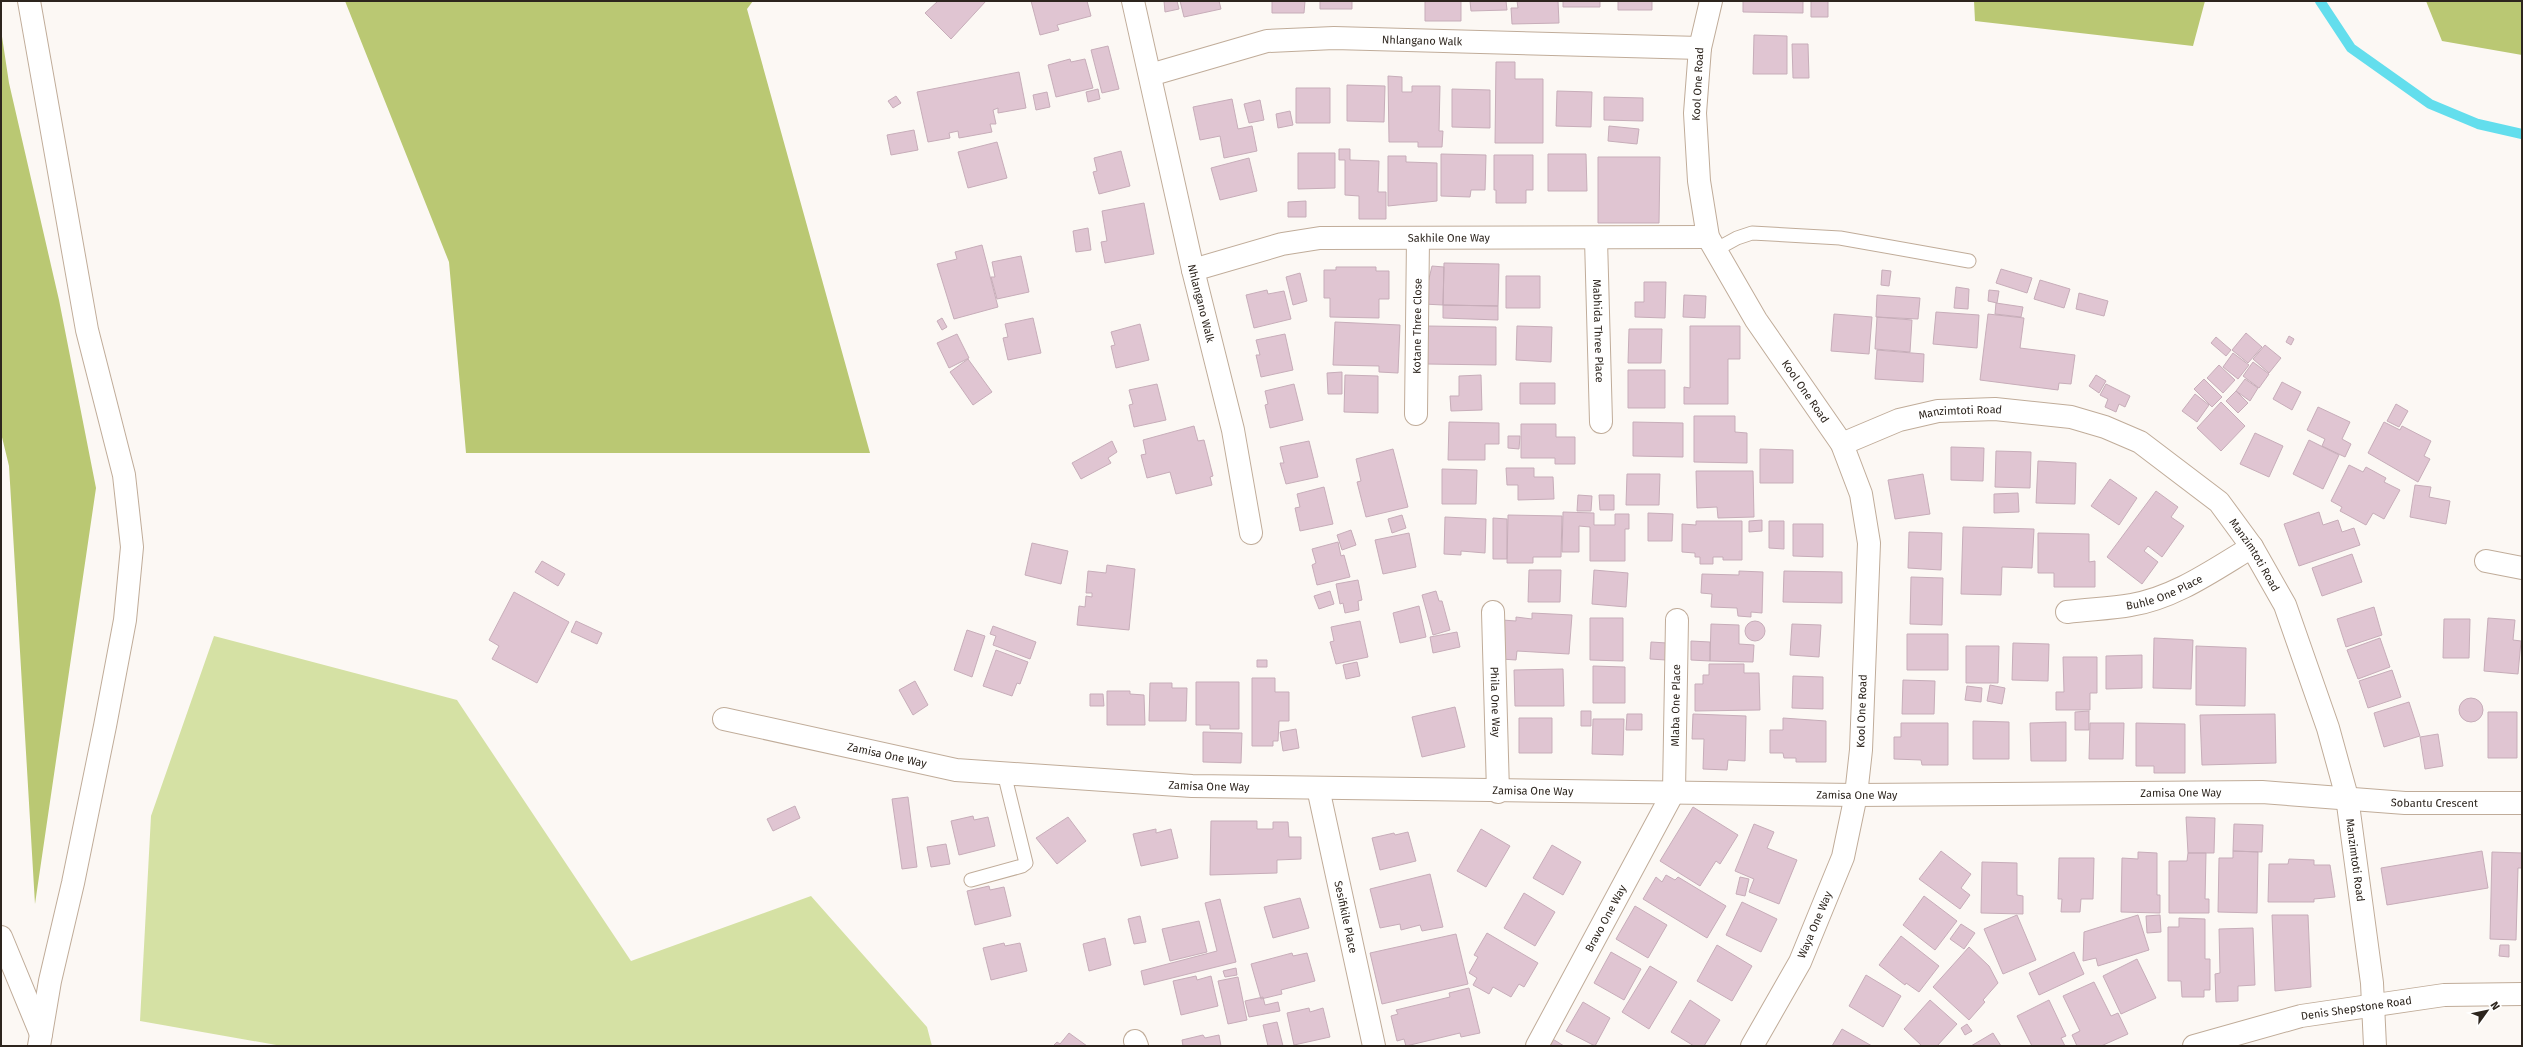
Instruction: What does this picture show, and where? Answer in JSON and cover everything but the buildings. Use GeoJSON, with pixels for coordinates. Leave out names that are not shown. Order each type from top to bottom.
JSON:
{"type":"FeatureCollection","features":[{"type":"Feature","properties":{"kind":"street"},"geometry":{"type":"LineString","coordinates":[[29,1],[87,330],[124,475],[132,547],[125,620],[108,711],[40,1040]]}},
{"type":"Feature","properties":{"kind":"street","name":"Nhlangano Walk"},"geometry":{"type":"LineString","coordinates":[[1133,1],[1193,270],[1233,430],[1251,533]]}},
{"type":"Feature","properties":{"kind":"street","name":"Kool One Road"},"geometry":{"type":"LineString","coordinates":[[1711,1],[1700,48],[1695,113],[1699,181],[1712,243],[1756,320],[1842,444],[1861,494],[1870,543],[1861,750],[1856,795]]}},
{"type":"Feature","properties":{"kind":"street","name":"Nhlangano Walk"},"geometry":{"type":"LineString","coordinates":[[1150,75],[1267,41],[1334,38],[1700,48]]}},
{"type":"Feature","properties":{"kind":"street","name":"Sakhile One Way"},"geometry":{"type":"LineString","coordinates":[[1193,270],[1289,242],[1320,238],[1596,239],[1712,243]]}},
{"type":"Feature","properties":{"kind":"street","name":"Kotane Three Close"},"geometry":{"type":"LineString","coordinates":[[1416,414],[1418,238]]}},
{"type":"Feature","properties":{"kind":"street","name":"Mabhida Three Place"},"geometry":{"type":"LineString","coordinates":[[1596,239],[1601,422]]}},
{"type":"Feature","properties":{"kind":"street","name":"Manzimtoti Road"},"geometry":{"type":"LineString","coordinates":[[1842,444],[1899,420],[1938,411],[1994,409],[2071,417],[2105,427],[2140,442],[2219,502],[2252,547],[2285,605],[2328,728],[2347,797],[2374,1007],[2375,1046]]}},
{"type":"Feature","properties":{"kind":"street","name":"Buhle One Place"},"geometry":{"type":"LineString","coordinates":[[2067,612],[2132,605],[2161,596],[2199,579],[2252,547]]}},
{"type":"Feature","properties":{"kind":"street"},"geometry":{"type":"LineString","coordinates":[[2486,561],[2522,568]]}},
{"type":"Feature","properties":{"kind":"street","name":"Phila One Way"},"geometry":{"type":"LineString","coordinates":[[1493,612],[1498,792]]}},
{"type":"Feature","properties":{"kind":"street","name":"Mlaba One Place"},"geometry":{"type":"LineString","coordinates":[[1674,791],[1677,620]]}},
{"type":"Feature","properties":{"kind":"street","name":"Zamisa One Way"},"geometry":{"type":"LineString","coordinates":[[724,719],[956,770],[1192,786],[1498,792],[1674,791],[1856,795],[2262,792],[2347,797]]}},
{"type":"Feature","properties":{"kind":"street","name":"Sesifikile Place"},"geometry":{"type":"LineString","coordinates":[[1318,788],[1374,1046]]}},
{"type":"Feature","properties":{"kind":"street","name":"Bravo One Way"},"geometry":{"type":"LineString","coordinates":[[1537,1046],[1674,791]]}},
{"type":"Feature","properties":{"kind":"street","name":"Waya One Way"},"geometry":{"type":"LineString","coordinates":[[1752,1046],[1800,962],[1825,903],[1843,857],[1856,795]]}},
{"type":"Feature","properties":{"kind":"street","name":"Sobantu Crescent"},"geometry":{"type":"LineString","coordinates":[[2347,797],[2405,803],[2522,803]]}},
{"type":"Feature","properties":{"kind":"street"},"geometry":{"type":"LineString","coordinates":[[1,937],[40,1040]]}},
{"type":"Feature","properties":{"kind":"street","name":"Denis Shepstone Road"},"geometry":{"type":"LineString","coordinates":[[2194,1046],[2301,1016],[2374,1007],[2444,995],[2522,994]]}},
{"type":"Feature","properties":{"kind":"lane"},"geometry":{"type":"LineString","coordinates":[[1712,243],[1737,238],[1752,233],[1840,238],[1969,261]]}},
{"type":"Feature","properties":{"kind":"lane"},"geometry":{"type":"LineString","coordinates":[[971,880],[1022,866],[1026,863],[1004,773]]}},
{"type":"Feature","properties":{"kind":"green space"},"geometry":{"type":"Polygon","coordinates":[[[345,1],[753,1],[747,9],[870,453],[466,453],[449,262],[345,1]]]}},
{"type":"Feature","properties":{"kind":"green space"},"geometry":{"type":"Polygon","coordinates":[[[1974,1],[2205,1],[2193,46],[1975,21],[1974,1]]]}},
{"type":"Feature","properties":{"kind":"green space"},"geometry":{"type":"Polygon","coordinates":[[[2426,1],[2522,1],[2522,55],[2442,41],[2426,1]]]}},
{"type":"Feature","properties":{"kind":"green space"},"geometry":{"type":"Polygon","coordinates":[[[1,30],[9,83],[59,300],[96,488],[35,904],[9,466],[1,433],[1,30]]]}},
{"type":"Feature","properties":{"kind":"green space"},"geometry":{"type":"Polygon","coordinates":[[[214,636],[457,700],[631,961],[811,896],[927,1027],[932,1046],[282,1046],[140,1021],[151,816],[214,636]]]}},
{"type":"Feature","properties":{"kind":"waterway"},"geometry":{"type":"LineString","coordinates":[[2320,1],[2351,48],[2430,104],[2478,124],[2522,134]]}}]}
